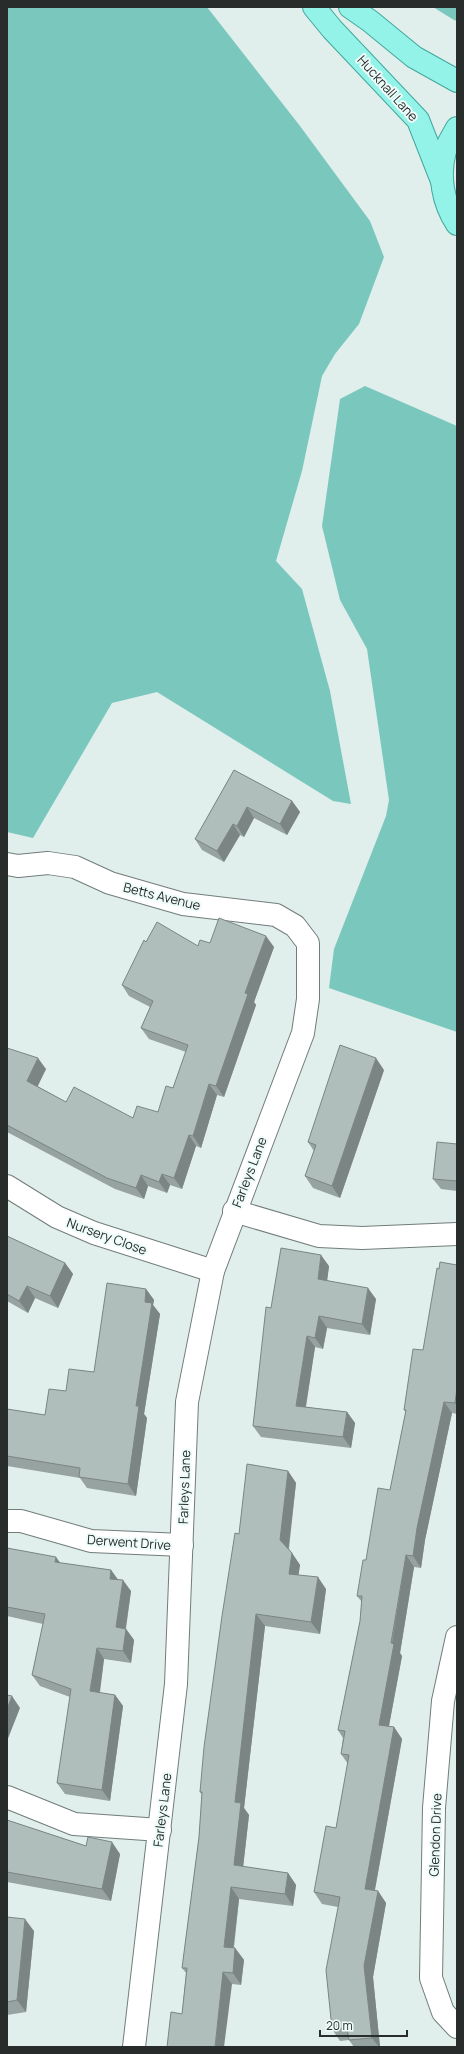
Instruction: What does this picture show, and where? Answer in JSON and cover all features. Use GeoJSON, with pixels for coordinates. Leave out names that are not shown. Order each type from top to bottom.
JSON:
{"type":"FeatureCollection","features":[{"type":"Feature","properties":{"kind":"main road","name":"Hucknall Lane"},"geometry":{"type":"LineString","coordinates":[[314,7],[332,30],[418,120],[442,182],[449,211],[457,224]]}},
{"type":"Feature","properties":{"kind":"main road"},"geometry":{"type":"LineString","coordinates":[[350,7],[370,21],[414,57],[457,81]]}},
{"type":"Feature","properties":{"kind":"main road","name":"Hucknall Lane"},"geometry":{"type":"LineString","coordinates":[[442,182],[446,151],[457,128]]}},
{"type":"Feature","properties":{"kind":"street","name":"Betts Avenue"},"geometry":{"type":"LineString","coordinates":[[7,864],[18,866],[48,863],[75,867],[110,883],[183,904],[276,915],[295,926],[308,943]]}},
{"type":"Feature","properties":{"kind":"street","name":"Farleys Lane"},"geometry":{"type":"LineString","coordinates":[[134,2047],[176,1684],[187,1402],[213,1271],[234,1211],[303,1033],[308,999],[308,943]]}},
{"type":"Feature","properties":{"kind":"street","name":"Nursery Close"},"geometry":{"type":"LineString","coordinates":[[7,1186],[57,1217],[94,1233],[213,1271]]}},
{"type":"Feature","properties":{"kind":"street"},"geometry":{"type":"LineString","coordinates":[[234,1211],[319,1236],[362,1238],[457,1234]]}},
{"type":"Feature","properties":{"kind":"street","name":"Derwent Drive"},"geometry":{"type":"LineString","coordinates":[[7,1521],[21,1521],[91,1541],[182,1545]]}},
{"type":"Feature","properties":{"kind":"street","name":"Glendon Drive"},"geometry":{"type":"LineString","coordinates":[[457,1637],[450,1702],[434,1808],[432,1978],[443,2012],[457,2028]]}},
{"type":"Feature","properties":{"kind":"street"},"geometry":{"type":"LineString","coordinates":[[7,1797],[74,1824],[160,1830]]}},
{"type":"Feature","properties":{"kind":"green space"},"geometry":{"type":"Polygon","coordinates":[[[7,7],[207,7],[300,126],[370,221],[384,257],[359,324],[335,354],[322,376],[302,471],[276,561],[302,589],[330,691],[351,804],[333,801],[157,692],[112,703],[33,838],[7,832],[7,7]]]}},
{"type":"Feature","properties":{"kind":"green space"},"geometry":{"type":"Polygon","coordinates":[[[433,7],[457,7],[457,21],[454,20],[433,7]]]}},
{"type":"Feature","properties":{"kind":"green space"},"geometry":{"type":"Polygon","coordinates":[[[365,386],[457,426],[457,1032],[329,988],[334,949],[386,816],[389,800],[367,649],[340,600],[322,526],[340,399],[365,386]]]}},
{"type":"Feature","properties":{"kind":"building"},"geometry":{"type":"Polygon","coordinates":[[[234,770],[292,801],[280,824],[247,807],[237,826],[233,824],[217,851],[195,839],[234,770]]]}},
{"type":"Feature","properties":{"kind":"building"},"geometry":{"type":"Polygon","coordinates":[[[219,918],[266,936],[245,993],[248,994],[216,1086],[209,1084],[193,1136],[189,1135],[174,1178],[162,1174],[159,1182],[141,1175],[136,1188],[107,1178],[7,1125],[7,1048],[38,1058],[27,1081],[66,1102],[74,1087],[133,1118],[137,1106],[158,1112],[166,1086],[173,1088],[188,1045],[141,1028],[153,1001],[122,985],[144,940],[146,942],[157,922],[198,946],[200,940],[210,943],[219,918]]]}},
{"type":"Feature","properties":{"kind":"building"},"geometry":{"type":"Polygon","coordinates":[[[340,1045],[376,1058],[332,1186],[305,1176],[316,1145],[308,1142],[340,1045]]]}},
{"type":"Feature","properties":{"kind":"building"},"geometry":{"type":"Polygon","coordinates":[[[437,1142],[457,1144],[457,1181],[433,1179],[437,1142]]]}},
{"type":"Feature","properties":{"kind":"building"},"geometry":{"type":"Polygon","coordinates":[[[7,1236],[65,1263],[50,1296],[27,1286],[19,1301],[7,1294],[7,1236]]]}},
{"type":"Feature","properties":{"kind":"building"},"geometry":{"type":"Polygon","coordinates":[[[281,1248],[321,1255],[318,1279],[368,1288],[362,1324],[319,1316],[315,1338],[307,1336],[296,1406],[347,1412],[343,1437],[253,1426],[266,1307],[271,1308],[281,1248]]]}},
{"type":"Feature","properties":{"kind":"building"},"geometry":{"type":"Polygon","coordinates":[[[440,1262],[457,1265],[457,1388],[455,1403],[444,1402],[417,1528],[413,1556],[406,1555],[391,1643],[394,1644],[379,1725],[394,1727],[365,1889],[378,1891],[364,1966],[372,2038],[349,2040],[347,2028],[332,2029],[326,1970],[340,1897],[314,1892],[326,1826],[336,1828],[349,1755],[341,1754],[345,1731],[338,1730],[360,1621],[362,1596],[357,1596],[363,1560],[366,1560],[378,1488],[390,1490],[406,1410],[404,1410],[413,1349],[423,1350],[437,1268],[439,1269],[440,1262]]]}},
{"type":"Feature","properties":{"kind":"building"},"geometry":{"type":"Polygon","coordinates":[[[107,1283],[146,1289],[145,1302],[152,1303],[136,1406],[139,1406],[128,1484],[79,1477],[80,1468],[7,1456],[7,1409],[45,1415],[49,1389],[66,1391],[69,1369],[94,1372],[107,1283]]]}},
{"type":"Feature","properties":{"kind":"building"},"geometry":{"type":"Polygon","coordinates":[[[247,1464],[288,1471],[280,1540],[292,1553],[289,1574],[318,1577],[311,1622],[256,1614],[235,1802],[241,1803],[234,1865],[288,1873],[285,1894],[231,1887],[224,1947],[235,1948],[233,1973],[223,1972],[215,2047],[167,2047],[171,2012],[182,2014],[187,1968],[182,1968],[199,1837],[202,1792],[200,1792],[204,1747],[235,1533],[239,1534],[247,1464]]]}},
{"type":"Feature","properties":{"kind":"building"},"geometry":{"type":"Polygon","coordinates":[[[7,1548],[56,1557],[55,1562],[111,1570],[110,1579],[123,1580],[116,1627],[126,1629],[123,1651],[97,1648],[90,1691],[115,1695],[102,1790],[57,1783],[71,1689],[32,1675],[45,1614],[7,1607],[7,1548]]]}},
{"type":"Feature","properties":{"kind":"building"},"geometry":{"type":"Polygon","coordinates":[[[7,1695],[12,1696],[7,1709],[7,1695]]]}},
{"type":"Feature","properties":{"kind":"building"},"geometry":{"type":"Polygon","coordinates":[[[7,1820],[86,1846],[88,1837],[112,1842],[102,1889],[7,1872],[7,1820]]]}},
{"type":"Feature","properties":{"kind":"building"},"geometry":{"type":"Polygon","coordinates":[[[7,1917],[25,1919],[17,2000],[7,2002],[7,1917]]]}}]}
